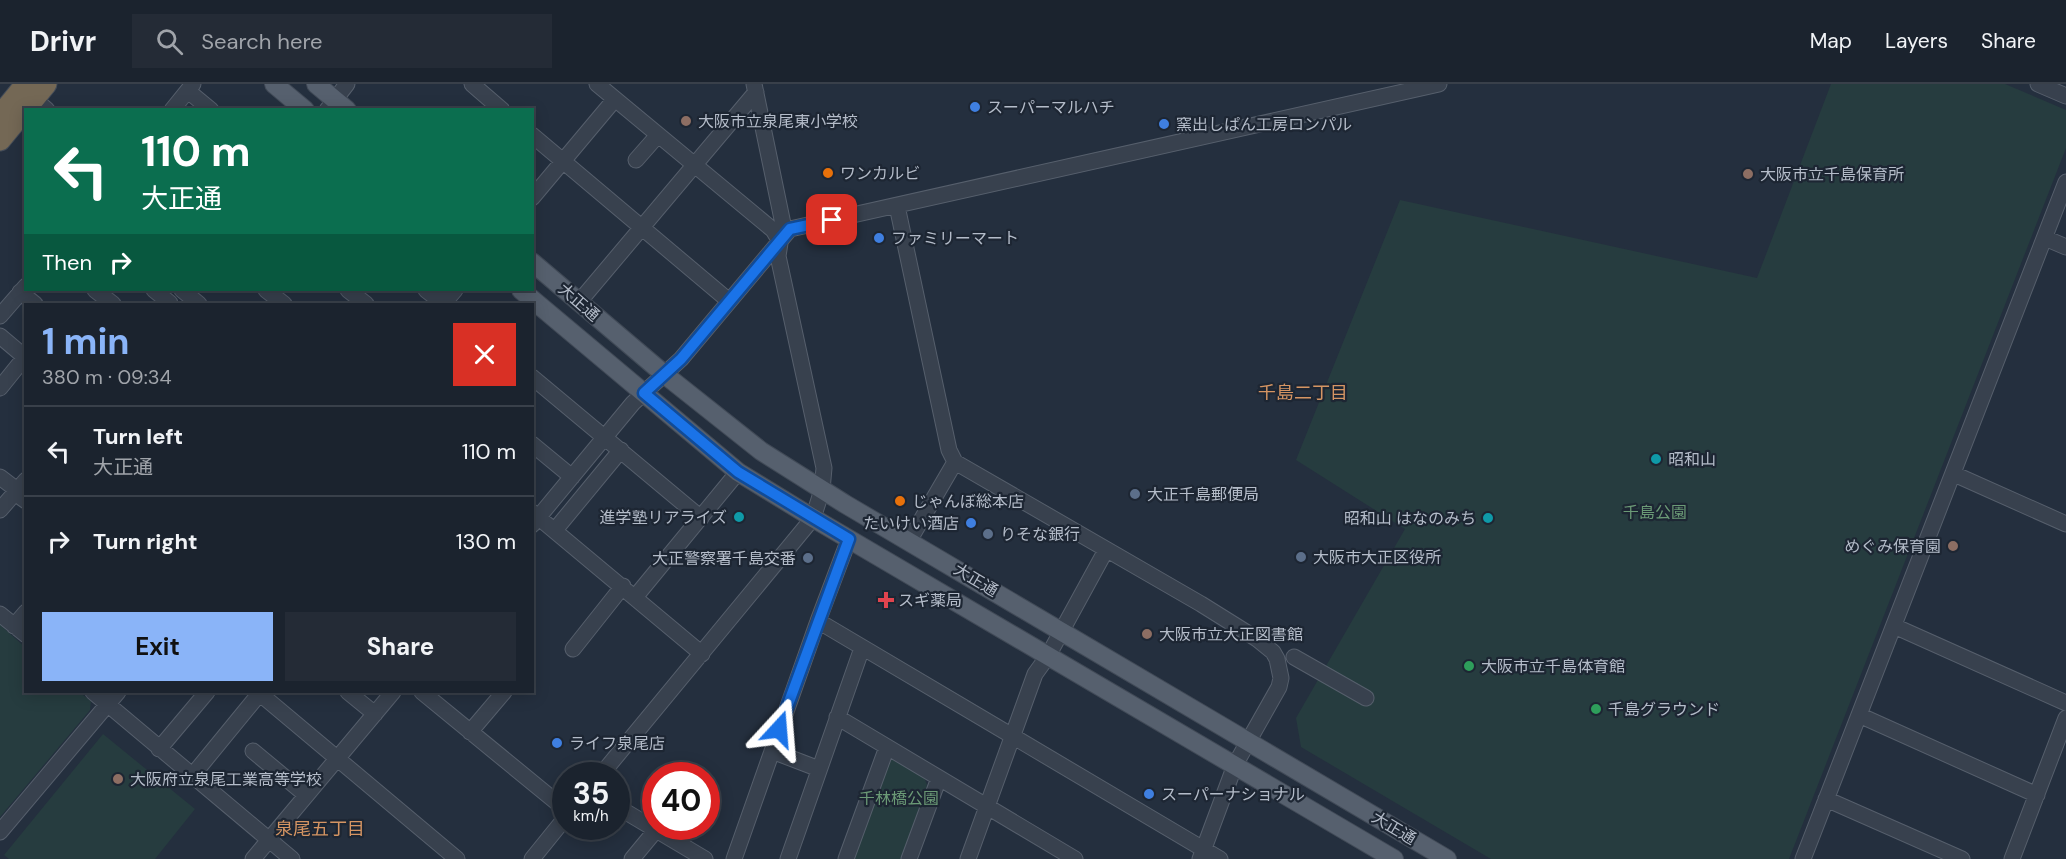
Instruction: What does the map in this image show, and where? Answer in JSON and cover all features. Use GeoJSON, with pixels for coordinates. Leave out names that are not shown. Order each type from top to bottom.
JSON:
{"type":"FeatureCollection","features":[{"type":"Feature","properties":{"kind":"highway"},"geometry":{"type":"LineString","coordinates":[[0,98],[11,84]]}},
{"type":"Feature","properties":{"kind":"highway"},"geometry":{"type":"LineString","coordinates":[[0,116],[26,84]]}},
{"type":"Feature","properties":{"kind":"highway"},"geometry":{"type":"LineString","coordinates":[[41,102],[55,84]]}},
{"type":"Feature","properties":{"kind":"highway"},"geometry":{"type":"LineString","coordinates":[[0,140],[24,118]]}},
{"type":"Feature","properties":{"kind":"highway"},"geometry":{"type":"LineString","coordinates":[[0,151],[24,122]]}},
{"type":"Feature","properties":{"kind":"main road"},"geometry":{"type":"LineString","coordinates":[[274,84],[303,108]]}},
{"type":"Feature","properties":{"kind":"main road"},"geometry":{"type":"LineString","coordinates":[[316,84],[336,106]]}},
{"type":"Feature","properties":{"kind":"main road","name":"大正通"},"geometry":{"type":"LineString","coordinates":[[534,264],[664,374],[761,451],[822,490],[1447,859]]}},
{"type":"Feature","properties":{"kind":"main road","name":"大正通"},"geometry":{"type":"LineString","coordinates":[[521,291],[738,472],[1394,859]]}},
{"type":"Feature","properties":{"kind":"street"},"geometry":{"type":"LineString","coordinates":[[336,106],[347,84]]}},
{"type":"Feature","properties":{"kind":"street"},"geometry":{"type":"LineString","coordinates":[[472,84],[500,108]]}},
{"type":"Feature","properties":{"kind":"street"},"geometry":{"type":"LineString","coordinates":[[597,84],[773,230],[779,240]]}},
{"type":"Feature","properties":{"kind":"street"},"geometry":{"type":"LineString","coordinates":[[702,654],[555,530],[535,518],[644,393],[681,359],[790,229],[1439,84]]}},
{"type":"Feature","properties":{"kind":"street"},"geometry":{"type":"LineString","coordinates":[[2038,84],[2066,96]]}},
{"type":"Feature","properties":{"kind":"street"},"geometry":{"type":"LineString","coordinates":[[174,108],[191,87],[209,108]]}},
{"type":"Feature","properties":{"kind":"street"},"geometry":{"type":"LineString","coordinates":[[579,302],[755,88]]}},
{"type":"Feature","properties":{"kind":"street"},"geometry":{"type":"LineString","coordinates":[[612,762],[813,518],[822,490],[824,468],[778,256],[783,224],[755,88]]}},
{"type":"Feature","properties":{"kind":"street"},"geometry":{"type":"LineString","coordinates":[[534,196],[615,99]]}},
{"type":"Feature","properties":{"kind":"street"},"geometry":{"type":"LineString","coordinates":[[636,160],[658,135]]}},
{"type":"Feature","properties":{"kind":"street"},"geometry":{"type":"LineString","coordinates":[[534,137],[729,301]]}},
{"type":"Feature","properties":{"kind":"street"},"geometry":{"type":"LineString","coordinates":[[1803,859],[2066,182]]}},
{"type":"Feature","properties":{"kind":"street"},"geometry":{"type":"LineString","coordinates":[[897,206],[949,450],[955,462],[1201,604],[1257,639],[1273,652],[1280,668],[1279,687],[1234,765],[1202,854]]}},
{"type":"Feature","properties":{"kind":"street"},"geometry":{"type":"LineString","coordinates":[[2045,238],[2066,247]]}},
{"type":"Feature","properties":{"kind":"street"},"geometry":{"type":"LineString","coordinates":[[0,316],[23,289]]}},
{"type":"Feature","properties":{"kind":"street"},"geometry":{"type":"LineString","coordinates":[[25,291],[34,303]]}},
{"type":"Feature","properties":{"kind":"street"},"geometry":{"type":"LineString","coordinates":[[96,291],[109,303]]}},
{"type":"Feature","properties":{"kind":"street"},"geometry":{"type":"LineString","coordinates":[[155,291],[169,303]]}},
{"type":"Feature","properties":{"kind":"street"},"geometry":{"type":"LineString","coordinates":[[171,303],[181,291]]}},
{"type":"Feature","properties":{"kind":"street"},"geometry":{"type":"LineString","coordinates":[[183,291],[198,303]]}},
{"type":"Feature","properties":{"kind":"street"},"geometry":{"type":"LineString","coordinates":[[267,291],[283,303]]}},
{"type":"Feature","properties":{"kind":"street"},"geometry":{"type":"LineString","coordinates":[[349,291],[365,303]]}},
{"type":"Feature","properties":{"kind":"street"},"geometry":{"type":"LineString","coordinates":[[427,291],[442,303]]}},
{"type":"Feature","properties":{"kind":"street"},"geometry":{"type":"LineString","coordinates":[[444,303],[454,291]]}},
{"type":"Feature","properties":{"kind":"street"},"geometry":{"type":"LineString","coordinates":[[0,336],[24,356]]}},
{"type":"Feature","properties":{"kind":"street"},"geometry":{"type":"LineString","coordinates":[[0,387],[24,358]]}},
{"type":"Feature","properties":{"kind":"street"},"geometry":{"type":"LineString","coordinates":[[534,379],[701,518]]}},
{"type":"Feature","properties":{"kind":"street"},"geometry":{"type":"LineString","coordinates":[[534,446],[572,477]]}},
{"type":"Feature","properties":{"kind":"street"},"geometry":{"type":"LineString","coordinates":[[555,530],[621,450]]}},
{"type":"Feature","properties":{"kind":"street"},"geometry":{"type":"LineString","coordinates":[[909,541],[955,462]]}},
{"type":"Feature","properties":{"kind":"street"},"geometry":{"type":"LineString","coordinates":[[636,596],[738,472]]}},
{"type":"Feature","properties":{"kind":"street"},"geometry":{"type":"LineString","coordinates":[[1954,474],[2066,524]]}},
{"type":"Feature","properties":{"kind":"street"},"geometry":{"type":"LineString","coordinates":[[0,477],[23,490],[0,510]]}},
{"type":"Feature","properties":{"kind":"street"},"geometry":{"type":"LineString","coordinates":[[734,859],[849,539]]}},
{"type":"Feature","properties":{"kind":"street"},"geometry":{"type":"LineString","coordinates":[[968,859],[1035,674],[1048,656],[1106,550]]}},
{"type":"Feature","properties":{"kind":"street"},"geometry":{"type":"LineString","coordinates":[[573,649],[623,586]]}},
{"type":"Feature","properties":{"kind":"street"},"geometry":{"type":"LineString","coordinates":[[0,614],[20,630]]}},
{"type":"Feature","properties":{"kind":"street"},"geometry":{"type":"LineString","coordinates":[[818,621],[1012,736],[1202,854],[1220,859]]}},
{"type":"Feature","properties":{"kind":"street"},"geometry":{"type":"LineString","coordinates":[[1894,626],[2066,703]]}},
{"type":"Feature","properties":{"kind":"street"},"geometry":{"type":"LineString","coordinates":[[788,859],[862,648]]}},
{"type":"Feature","properties":{"kind":"street"},"geometry":{"type":"LineString","coordinates":[[1294,657],[1366,698]]}},
{"type":"Feature","properties":{"kind":"street"},"geometry":{"type":"LineString","coordinates":[[94,693],[292,859]]}},
{"type":"Feature","properties":{"kind":"street"},"geometry":{"type":"LineString","coordinates":[[0,832],[117,693]]}},
{"type":"Feature","properties":{"kind":"street"},"geometry":{"type":"LineString","coordinates":[[159,749],[206,693]]}},
{"type":"Feature","properties":{"kind":"street"},"geometry":{"type":"LineString","coordinates":[[192,776],[258,693]]}},
{"type":"Feature","properties":{"kind":"street"},"geometry":{"type":"LineString","coordinates":[[260,693],[457,859]]}},
{"type":"Feature","properties":{"kind":"street"},"geometry":{"type":"LineString","coordinates":[[349,693],[375,714]]}},
{"type":"Feature","properties":{"kind":"street"},"geometry":{"type":"LineString","coordinates":[[253,859],[392,693]]}},
{"type":"Feature","properties":{"kind":"street"},"geometry":{"type":"LineString","coordinates":[[470,732],[503,693]]}},
{"type":"Feature","properties":{"kind":"street"},"geometry":{"type":"LineString","coordinates":[[440,697],[470,732],[552,799]]}},
{"type":"Feature","properties":{"kind":"street"},"geometry":{"type":"LineString","coordinates":[[1859,716],[2037,795]]}},
{"type":"Feature","properties":{"kind":"street"},"geometry":{"type":"LineString","coordinates":[[837,717],[1075,859]]}},
{"type":"Feature","properties":{"kind":"street"},"geometry":{"type":"LineString","coordinates":[[2012,859],[2066,718]]}},
{"type":"Feature","properties":{"kind":"street"},"geometry":{"type":"LineString","coordinates":[[846,859],[887,747]]}},
{"type":"Feature","properties":{"kind":"street"},"geometry":{"type":"LineString","coordinates":[[253,751],[306,795]]}},
{"type":"Feature","properties":{"kind":"street"},"geometry":{"type":"LineString","coordinates":[[772,751],[819,769]]}},
{"type":"Feature","properties":{"kind":"street"},"geometry":{"type":"LineString","coordinates":[[909,859],[939,778]]}},
{"type":"Feature","properties":{"kind":"street"},"geometry":{"type":"LineString","coordinates":[[1826,799],[1962,859]]}},
{"type":"Feature","properties":{"kind":"street"},"geometry":{"type":"LineString","coordinates":[[532,859],[552,834]]}},
{"type":"Feature","properties":{"kind":"street"},"geometry":{"type":"LineString","coordinates":[[632,859],[648,840]]}},
{"type":"Feature","properties":{"kind":"street"},"geometry":{"type":"LineString","coordinates":[[673,840],[705,859]]}},
{"type":"Feature","properties":{"kind":"green space","name":"千島公園"},"geometry":{"type":"Polygon","coordinates":[[[1831,84],[2005,84],[2066,110],[2066,148],[1789,859],[1491,859],[1301,747],[1296,718],[1405,529],[1296,460],[1400,200],[1757,278],[1831,84]]]}},
{"type":"Feature","properties":{"kind":"green space"},"geometry":{"type":"Polygon","coordinates":[[[0,625],[24,646],[24,693],[80,693],[91,701],[90,710],[0,817],[0,625]]]}},
{"type":"Feature","properties":{"kind":"green space","name":"大阪府立泉尾工業高等学校"},"geometry":{"type":"Polygon","coordinates":[[[103,734],[195,809],[155,859],[9,859],[4,855],[103,734]]]}},
{"type":"Feature","properties":{"kind":"green space","name":"千林橋公園"},"geometry":{"type":"Polygon","coordinates":[[[889,760],[924,777],[927,785],[901,859],[854,859],[889,760]]]}},
{"type":"Feature","properties":{"kind":"place","name":"スーパーマルハチ"},"geometry":{"type":"Point","coordinates":[975,107]}},
{"type":"Feature","properties":{"kind":"place","name":"大阪市立泉尾東小学校"},"geometry":{"type":"Point","coordinates":[686,121]}},
{"type":"Feature","properties":{"kind":"place","name":"窯出しぱん工房ロンパル"},"geometry":{"type":"Point","coordinates":[1164,124]}},
{"type":"Feature","properties":{"kind":"place","name":"ワンカルビ"},"geometry":{"type":"Point","coordinates":[828,173]}},
{"type":"Feature","properties":{"kind":"place","name":"大阪市立千島保育所"},"geometry":{"type":"Point","coordinates":[1748,174]}},
{"type":"Feature","properties":{"kind":"place","name":"ファミリーマート"},"geometry":{"type":"Point","coordinates":[879,238]}},
{"type":"Feature","properties":{"kind":"place","name":"昭和山"},"geometry":{"type":"Point","coordinates":[1656,459]}},
{"type":"Feature","properties":{"kind":"place","name":"大正千島郵便局"},"geometry":{"type":"Point","coordinates":[1135,494]}},
{"type":"Feature","properties":{"kind":"place","name":"じゃんぼ総本店"},"geometry":{"type":"Point","coordinates":[900,501]}},
{"type":"Feature","properties":{"kind":"place","name":"進学塾リアライズ"},"geometry":{"type":"Point","coordinates":[739,517]}},
{"type":"Feature","properties":{"kind":"place","name":"昭和山 はなのみち"},"geometry":{"type":"Point","coordinates":[1488,518]}},
{"type":"Feature","properties":{"kind":"place","name":"たいけい酒店"},"geometry":{"type":"Point","coordinates":[971,523]}},
{"type":"Feature","properties":{"kind":"place","name":"りそな銀行"},"geometry":{"type":"Point","coordinates":[988,534]}},
{"type":"Feature","properties":{"kind":"place","name":"めぐみ保育園"},"geometry":{"type":"Point","coordinates":[1953,546]}},
{"type":"Feature","properties":{"kind":"place","name":"大阪市大正区役所"},"geometry":{"type":"Point","coordinates":[1301,557]}},
{"type":"Feature","properties":{"kind":"place","name":"大正警察署千島交番"},"geometry":{"type":"Point","coordinates":[808,558]}},
{"type":"Feature","properties":{"kind":"place","name":"スギ薬局"},"geometry":{"type":"Point","coordinates":[886,600]}},
{"type":"Feature","properties":{"kind":"place","name":"大阪市立大正図書館"},"geometry":{"type":"Point","coordinates":[1147,634]}},
{"type":"Feature","properties":{"kind":"place","name":"大阪市立千島体育館"},"geometry":{"type":"Point","coordinates":[1469,666]}},
{"type":"Feature","properties":{"kind":"place","name":"千島グラウンド"},"geometry":{"type":"Point","coordinates":[1596,709]}},
{"type":"Feature","properties":{"kind":"place","name":"ライフ泉尾店"},"geometry":{"type":"Point","coordinates":[557,743]}},
{"type":"Feature","properties":{"kind":"place","name":"大阪府立泉尾工業高等学校"},"geometry":{"type":"Point","coordinates":[118,779]}},
{"type":"Feature","properties":{"kind":"place","name":"スーパーナショナル"},"geometry":{"type":"Point","coordinates":[1149,794]}},
{"type":"Feature","properties":{"kind":"district","name":"千島二丁目"},"geometry":{"type":"Point","coordinates":[1303,393]}},
{"type":"Feature","properties":{"kind":"district","name":"泉尾五丁目"},"geometry":{"type":"Point","coordinates":[320,829]}},
{"type":"Feature","properties":{"kind":"route"},"geometry":{"type":"LineString","coordinates":[[779,729],[849,539],[738,472],[644,393],[681,359],[790,229],[832,220]]}}]}
